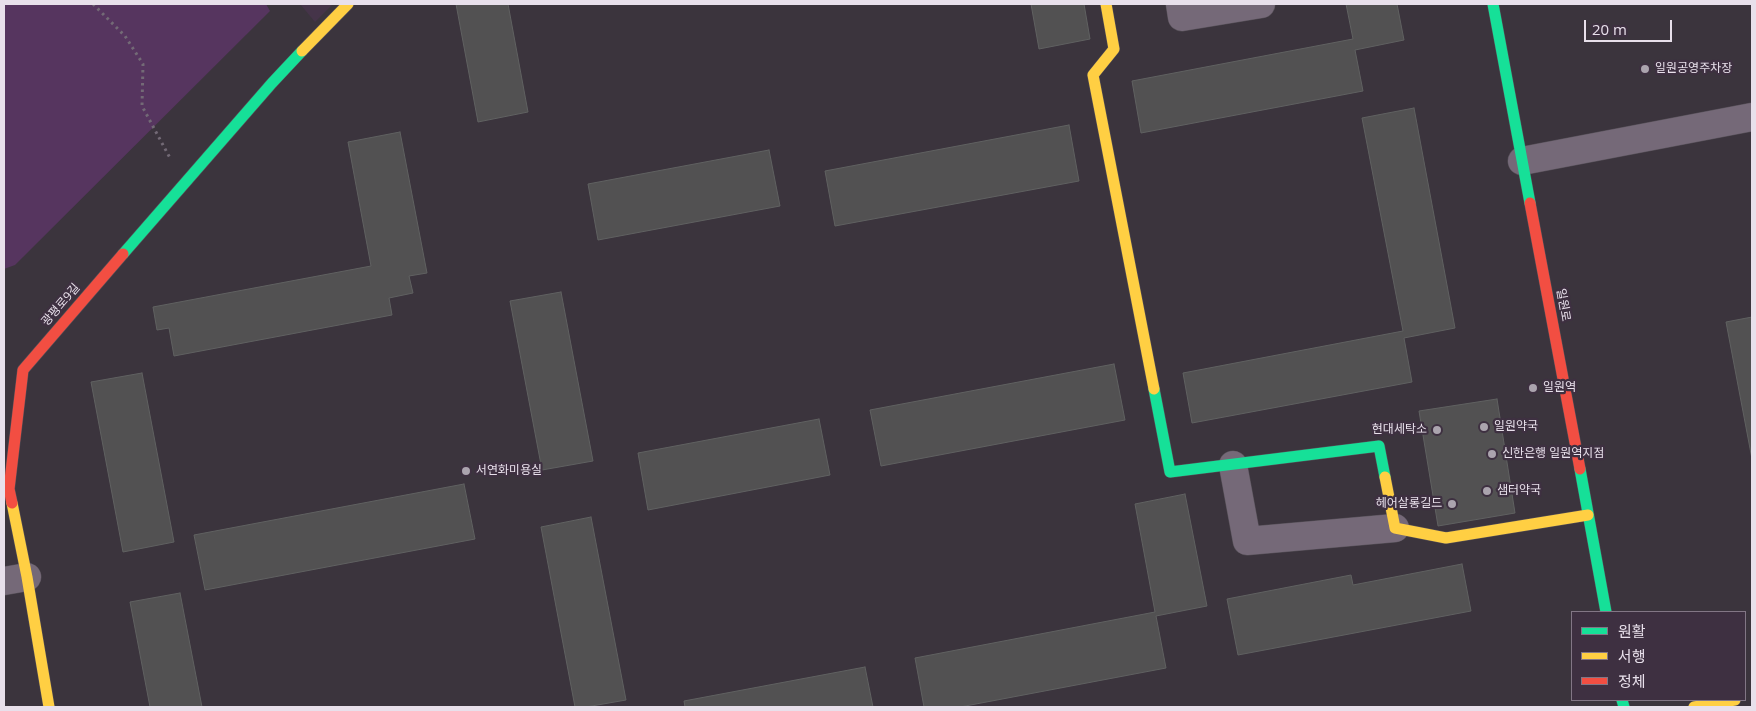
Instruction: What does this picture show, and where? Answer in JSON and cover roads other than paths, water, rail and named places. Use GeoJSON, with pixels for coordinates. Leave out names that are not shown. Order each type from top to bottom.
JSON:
{"type":"FeatureCollection","features":[{"type":"Feature","properties":{"kind":"street","name":"광평로9길"},"geometry":{"type":"LineString","coordinates":[[50,707],[16,579],[9,489],[23,370],[272,83],[348,4]]}},
{"type":"Feature","properties":{"kind":"street"},"geometry":{"type":"LineString","coordinates":[[1106,4],[1114,49],[1092,75],[1170,472],[1379,446],[1395,528]]}},
{"type":"Feature","properties":{"kind":"street"},"geometry":{"type":"LineString","coordinates":[[1180,4],[1182,17],[1261,4]]}},
{"type":"Feature","properties":{"kind":"street","name":"일원로"},"geometry":{"type":"LineString","coordinates":[[1493,4],[1606,611]]}},
{"type":"Feature","properties":{"kind":"street"},"geometry":{"type":"LineString","coordinates":[[1522,161],[1752,117]]}},
{"type":"Feature","properties":{"kind":"street"},"geometry":{"type":"LineString","coordinates":[[1233,464],[1247,541],[1395,528],[1446,538],[1588,515]]}},
{"type":"Feature","properties":{"kind":"street"},"geometry":{"type":"LineString","coordinates":[[1694,707],[1729,701]]}},
{"type":"Feature","properties":{"kind":"place","name":"일원공영주차장"},"geometry":{"type":"Point","coordinates":[1645,69]}},
{"type":"Feature","properties":{"kind":"place","name":"일원역"},"geometry":{"type":"Point","coordinates":[1533,388]}},
{"type":"Feature","properties":{"kind":"place","name":"일원약국"},"geometry":{"type":"Point","coordinates":[1484,427]}},
{"type":"Feature","properties":{"kind":"place","name":"현대세탁소"},"geometry":{"type":"Point","coordinates":[1437,430]}},
{"type":"Feature","properties":{"kind":"place","name":"신한은행 일원역지점"},"geometry":{"type":"Point","coordinates":[1492,454]}},
{"type":"Feature","properties":{"kind":"place","name":"서연화미용실"},"geometry":{"type":"Point","coordinates":[466,471]}},
{"type":"Feature","properties":{"kind":"place","name":"샘터약국"},"geometry":{"type":"Point","coordinates":[1487,491]}},
{"type":"Feature","properties":{"kind":"place","name":"헤어살롱길드"},"geometry":{"type":"Point","coordinates":[1452,504]}}]}
